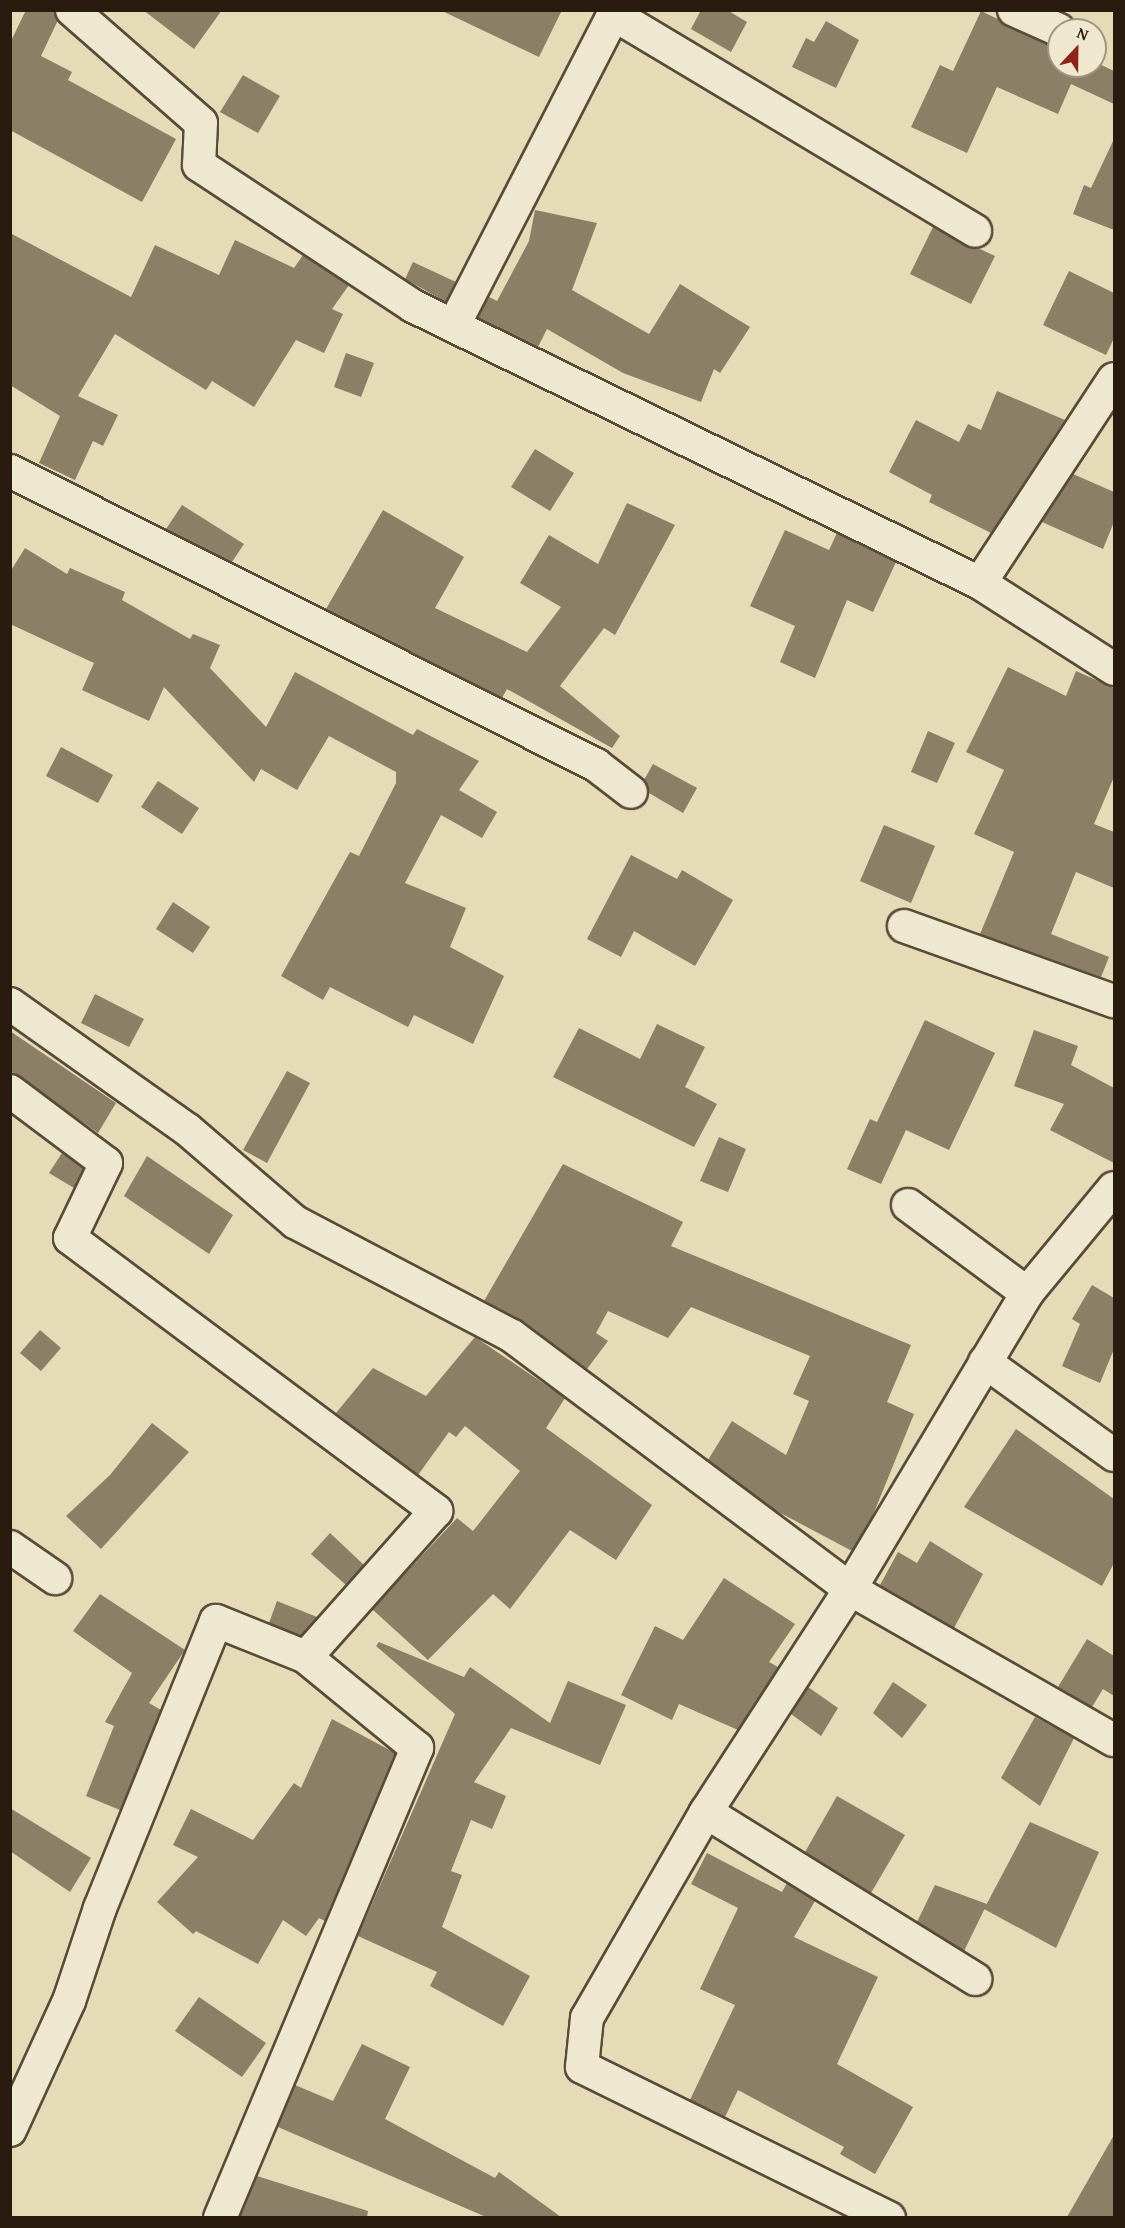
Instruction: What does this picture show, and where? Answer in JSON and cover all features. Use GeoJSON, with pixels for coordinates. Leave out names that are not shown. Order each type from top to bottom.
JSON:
{"type":"FeatureCollection","features":[{"type":"Feature","properties":{"kind":"street"},"geometry":{"type":"LineString","coordinates":[[72,10],[201,123],[199,165],[413,306],[455,323],[980,583],[1114,669]]}},
{"type":"Feature","properties":{"kind":"street"},"geometry":{"type":"LineString","coordinates":[[1014,10],[1047,25]]}},
{"type":"Feature","properties":{"kind":"street"},"geometry":{"type":"LineString","coordinates":[[455,323],[615,12],[975,231]]}},
{"type":"Feature","properties":{"kind":"street"},"geometry":{"type":"LineString","coordinates":[[980,583],[1114,379]]}},
{"type":"Feature","properties":{"kind":"street"},"geometry":{"type":"LineString","coordinates":[[10,471],[596,765],[631,792]]}},
{"type":"Feature","properties":{"kind":"street"},"geometry":{"type":"LineString","coordinates":[[904,926],[1114,1001]]}},
{"type":"Feature","properties":{"kind":"street"},"geometry":{"type":"LineString","coordinates":[[10,1004],[188,1130],[295,1222],[512,1336],[850,1589],[1114,1740]]}},
{"type":"Feature","properties":{"kind":"street"},"geometry":{"type":"LineString","coordinates":[[10,1091],[106,1163],[70,1238],[436,1511],[306,1657]]}},
{"type":"Feature","properties":{"kind":"street"},"geometry":{"type":"LineString","coordinates":[[889,2217],[582,2067],[587,2018],[706,1812],[850,1589],[1027,1293],[1114,1188]]}},
{"type":"Feature","properties":{"kind":"street"},"geometry":{"type":"LineString","coordinates":[[908,1205],[1027,1293]]}},
{"type":"Feature","properties":{"kind":"street"},"geometry":{"type":"LineString","coordinates":[[985,1362],[1114,1455]]}},
{"type":"Feature","properties":{"kind":"street"},"geometry":{"type":"LineString","coordinates":[[10,1547],[55,1578]]}},
{"type":"Feature","properties":{"kind":"street"},"geometry":{"type":"LineString","coordinates":[[10,2130],[69,2001],[100,1908],[216,1621],[306,1657],[417,1748],[220,2217]]}},
{"type":"Feature","properties":{"kind":"street"},"geometry":{"type":"LineString","coordinates":[[706,1812],[975,1978]]}},
{"type":"Feature","properties":{"kind":"building"},"geometry":{"type":"Polygon","coordinates":[[[26,10],[55,10],[58,20],[41,56],[72,72],[68,80],[176,139],[142,202],[10,130],[10,43],[26,10]]]}},
{"type":"Feature","properties":{"kind":"building"},"geometry":{"type":"Polygon","coordinates":[[[143,10],[222,10],[194,49],[143,10]]]}},
{"type":"Feature","properties":{"kind":"building"},"geometry":{"type":"Polygon","coordinates":[[[440,10],[562,10],[539,57],[440,10]]]}},
{"type":"Feature","properties":{"kind":"building"},"geometry":{"type":"Polygon","coordinates":[[[701,10],[727,10],[747,22],[731,52],[691,29],[701,10]]]}},
{"type":"Feature","properties":{"kind":"building"},"geometry":{"type":"Polygon","coordinates":[[[981,11],[1047,42],[1047,78],[1107,78],[1107,68],[1114,71],[1114,104],[1071,84],[1058,114],[997,87],[967,153],[911,127],[940,65],[953,71],[981,11]]]}},
{"type":"Feature","properties":{"kind":"building"},"geometry":{"type":"Polygon","coordinates":[[[826,21],[859,40],[836,88],[792,67],[806,38],[814,42],[826,21]]]}},
{"type":"Feature","properties":{"kind":"building"},"geometry":{"type":"Polygon","coordinates":[[[243,75],[280,96],[258,133],[220,112],[243,75]]]}},
{"type":"Feature","properties":{"kind":"building"},"geometry":{"type":"Polygon","coordinates":[[[1114,139],[1114,230],[1073,214],[1084,185],[1091,188],[1114,139]]]}},
{"type":"Feature","properties":{"kind":"building"},"geometry":{"type":"Polygon","coordinates":[[[535,210],[597,223],[572,290],[649,334],[680,284],[750,327],[720,373],[714,369],[701,402],[623,373],[547,329],[538,347],[478,318],[489,297],[497,301],[529,241],[535,210]]]}},
{"type":"Feature","properties":{"kind":"building"},"geometry":{"type":"Polygon","coordinates":[[[933,227],[995,256],[971,304],[910,274],[933,227]]]}},
{"type":"Feature","properties":{"kind":"building"},"geometry":{"type":"Polygon","coordinates":[[[10,233],[131,297],[155,245],[219,275],[235,240],[294,268],[303,255],[349,285],[332,309],[343,314],[324,353],[296,340],[254,407],[212,381],[206,390],[115,334],[78,396],[118,415],[103,446],[93,441],[75,480],[39,463],[60,416],[10,385],[10,233]]]}},
{"type":"Feature","properties":{"kind":"building"},"geometry":{"type":"Polygon","coordinates":[[[413,262],[456,282],[446,302],[405,279],[413,262]]]}},
{"type":"Feature","properties":{"kind":"building"},"geometry":{"type":"Polygon","coordinates":[[[1069,271],[1114,293],[1114,338],[1106,355],[1043,325],[1069,271]]]}},
{"type":"Feature","properties":{"kind":"building"},"geometry":{"type":"Polygon","coordinates":[[[346,353],[374,363],[361,397],[334,387],[346,353]]]}},
{"type":"Feature","properties":{"kind":"building"},"geometry":{"type":"Polygon","coordinates":[[[997,391],[1065,420],[991,533],[929,502],[932,495],[889,472],[916,420],[959,442],[968,424],[981,430],[997,391]]]}},
{"type":"Feature","properties":{"kind":"building"},"geometry":{"type":"Polygon","coordinates":[[[535,449],[574,473],[550,511],[511,487],[535,449]]]}},
{"type":"Feature","properties":{"kind":"building"},"geometry":{"type":"Polygon","coordinates":[[[1073,474],[1114,492],[1114,522],[1103,549],[1042,522],[1073,474]]]}},
{"type":"Feature","properties":{"kind":"building"},"geometry":{"type":"Polygon","coordinates":[[[627,503],[675,525],[615,635],[604,628],[560,686],[620,736],[612,748],[507,689],[502,698],[326,609],[383,510],[464,557],[435,608],[527,652],[561,607],[520,583],[549,535],[598,564],[627,503]]]}},
{"type":"Feature","properties":{"kind":"building"},"geometry":{"type":"Polygon","coordinates":[[[182,505],[244,544],[232,562],[166,529],[182,505]]]}},
{"type":"Feature","properties":{"kind":"building"},"geometry":{"type":"Polygon","coordinates":[[[785,530],[829,550],[837,533],[896,562],[873,612],[847,600],[815,678],[780,662],[795,626],[750,606],[785,530]]]}},
{"type":"Feature","properties":{"kind":"building"},"geometry":{"type":"Polygon","coordinates":[[[25,548],[67,574],[70,568],[125,592],[122,600],[190,639],[193,634],[220,645],[210,668],[266,727],[295,672],[413,735],[417,729],[479,761],[459,790],[497,812],[482,838],[441,815],[405,883],[466,908],[450,947],[504,976],[473,1044],[414,1015],[408,1027],[330,987],[323,1000],[281,976],[350,852],[359,856],[396,783],[396,772],[329,736],[297,790],[261,769],[254,782],[164,687],[149,721],[82,690],[94,663],[10,624],[10,572],[25,548]]]}},
{"type":"Feature","properties":{"kind":"building"},"geometry":{"type":"Polygon","coordinates":[[[1008,667],[1066,696],[1076,671],[1114,688],[1114,777],[1094,824],[1114,832],[1114,888],[1076,872],[1051,934],[1109,957],[1101,977],[980,934],[1014,852],[974,834],[1004,770],[966,752],[1008,667]]]}},
{"type":"Feature","properties":{"kind":"building"},"geometry":{"type":"Polygon","coordinates":[[[928,731],[955,743],[937,783],[911,772],[928,731]]]}},
{"type":"Feature","properties":{"kind":"building"},"geometry":{"type":"Polygon","coordinates":[[[61,747],[113,775],[98,803],[46,776],[61,747]]]}},
{"type":"Feature","properties":{"kind":"building"},"geometry":{"type":"Polygon","coordinates":[[[653,764],[697,788],[683,813],[649,793],[644,780],[653,764]]]}},
{"type":"Feature","properties":{"kind":"building"},"geometry":{"type":"Polygon","coordinates":[[[158,781],[199,808],[182,834],[141,807],[158,781]]]}},
{"type":"Feature","properties":{"kind":"building"},"geometry":{"type":"Polygon","coordinates":[[[884,825],[935,846],[911,903],[860,881],[884,825]]]}},
{"type":"Feature","properties":{"kind":"building"},"geometry":{"type":"Polygon","coordinates":[[[631,855],[677,879],[682,870],[733,900],[695,966],[634,931],[621,957],[587,939],[631,855]]]}},
{"type":"Feature","properties":{"kind":"building"},"geometry":{"type":"Polygon","coordinates":[[[173,902],[210,927],[193,953],[156,929],[173,902]]]}},
{"type":"Feature","properties":{"kind":"building"},"geometry":{"type":"Polygon","coordinates":[[[95,994],[144,1019],[129,1047],[81,1023],[95,994]]]}},
{"type":"Feature","properties":{"kind":"building"},"geometry":{"type":"Polygon","coordinates":[[[925,1020],[995,1053],[949,1150],[906,1130],[881,1184],[847,1169],[870,1119],[877,1122],[925,1020]]]}},
{"type":"Feature","properties":{"kind":"building"},"geometry":{"type":"Polygon","coordinates":[[[657,1024],[705,1047],[685,1087],[717,1104],[694,1147],[553,1077],[579,1028],[640,1059],[657,1024]]]}},
{"type":"Feature","properties":{"kind":"building"},"geometry":{"type":"Polygon","coordinates":[[[1034,1030],[1078,1046],[1071,1065],[1114,1088],[1114,1163],[1050,1130],[1064,1104],[1014,1086],[1034,1030]]]}},
{"type":"Feature","properties":{"kind":"building"},"geometry":{"type":"Polygon","coordinates":[[[10,1031],[116,1103],[98,1133],[10,1071],[10,1031]]]}},
{"type":"Feature","properties":{"kind":"building"},"geometry":{"type":"Polygon","coordinates":[[[287,1071],[310,1083],[267,1163],[243,1150],[287,1071]]]}},
{"type":"Feature","properties":{"kind":"building"},"geometry":{"type":"Polygon","coordinates":[[[719,1137],[746,1149],[728,1192],[700,1181],[719,1137]]]}},
{"type":"Feature","properties":{"kind":"building"},"geometry":{"type":"Polygon","coordinates":[[[62,1153],[83,1169],[74,1188],[49,1173],[62,1153]]]}},
{"type":"Feature","properties":{"kind":"building"},"geometry":{"type":"Polygon","coordinates":[[[147,1156],[233,1215],[209,1254],[124,1196],[147,1156]]]}},
{"type":"Feature","properties":{"kind":"building"},"geometry":{"type":"Polygon","coordinates":[[[563,1164],[683,1222],[671,1246],[911,1345],[887,1402],[914,1414],[873,1515],[852,1551],[771,1508],[708,1460],[732,1421],[786,1455],[809,1401],[793,1394],[810,1356],[691,1307],[668,1338],[608,1311],[596,1333],[608,1341],[587,1369],[523,1321],[484,1301],[563,1164]]]}},
{"type":"Feature","properties":{"kind":"building"},"geometry":{"type":"Polygon","coordinates":[[[1092,1285],[1114,1298],[1114,1349],[1100,1383],[1062,1366],[1080,1324],[1072,1319],[1092,1285]]]}},
{"type":"Feature","properties":{"kind":"building"},"geometry":{"type":"Polygon","coordinates":[[[40,1330],[61,1348],[41,1371],[20,1353],[40,1330]]]}},
{"type":"Feature","properties":{"kind":"building"},"geometry":{"type":"Polygon","coordinates":[[[475,1337],[565,1398],[546,1428],[652,1505],[616,1560],[570,1530],[510,1609],[493,1594],[428,1660],[372,1609],[457,1518],[473,1531],[520,1471],[465,1426],[456,1437],[449,1432],[418,1475],[336,1413],[373,1368],[426,1396],[475,1337]]]}},
{"type":"Feature","properties":{"kind":"building"},"geometry":{"type":"Polygon","coordinates":[[[152,1423],[189,1452],[101,1549],[66,1516],[110,1475],[152,1423]]]}},
{"type":"Feature","properties":{"kind":"building"},"geometry":{"type":"Polygon","coordinates":[[[1016,1429],[1114,1499],[1114,1563],[1102,1586],[964,1507],[1016,1429]]]}},
{"type":"Feature","properties":{"kind":"building"},"geometry":{"type":"Polygon","coordinates":[[[330,1533],[364,1565],[346,1585],[311,1554],[330,1533]]]}},
{"type":"Feature","properties":{"kind":"building"},"geometry":{"type":"Polygon","coordinates":[[[930,1541],[983,1574],[954,1628],[880,1585],[898,1552],[917,1563],[930,1541]]]}},
{"type":"Feature","properties":{"kind":"building"},"geometry":{"type":"Polygon","coordinates":[[[724,1578],[795,1624],[769,1662],[778,1667],[738,1730],[679,1704],[672,1720],[621,1695],[655,1626],[683,1640],[724,1578]]]}},
{"type":"Feature","properties":{"kind":"building"},"geometry":{"type":"Polygon","coordinates":[[[100,1594],[185,1650],[149,1703],[161,1710],[120,1810],[86,1796],[114,1726],[105,1722],[132,1673],[73,1631],[100,1594]]]}},
{"type":"Feature","properties":{"kind":"building"},"geometry":{"type":"Polygon","coordinates":[[[277,1601],[317,1617],[301,1636],[269,1623],[277,1601]]]}},
{"type":"Feature","properties":{"kind":"building"},"geometry":{"type":"Polygon","coordinates":[[[1087,1639],[1114,1656],[1114,1696],[1103,1689],[1092,1707],[1058,1687],[1087,1639]]]}},
{"type":"Feature","properties":{"kind":"building"},"geometry":{"type":"Polygon","coordinates":[[[379,1642],[464,1677],[470,1667],[550,1723],[568,1681],[626,1705],[600,1765],[511,1728],[474,1782],[506,1796],[492,1829],[471,1820],[451,1871],[462,1875],[442,1927],[530,1976],[503,2026],[430,1986],[437,1972],[358,1936],[455,1714],[376,1646],[379,1642]]]}},
{"type":"Feature","properties":{"kind":"building"},"geometry":{"type":"Polygon","coordinates":[[[893,1682],[927,1705],[902,1738],[873,1713],[893,1682]]]}},
{"type":"Feature","properties":{"kind":"building"},"geometry":{"type":"Polygon","coordinates":[[[808,1687],[838,1708],[821,1736],[791,1714],[808,1687]]]}},
{"type":"Feature","properties":{"kind":"building"},"geometry":{"type":"Polygon","coordinates":[[[1035,1717],[1074,1738],[1040,1806],[1001,1778],[1035,1717]]]}},
{"type":"Feature","properties":{"kind":"building"},"geometry":{"type":"Polygon","coordinates":[[[332,1719],[395,1753],[325,1921],[319,1918],[306,1936],[283,1920],[258,1964],[196,1931],[193,1934],[157,1902],[198,1857],[173,1845],[191,1809],[253,1840],[294,1783],[301,1788],[332,1719]]]}},
{"type":"Feature","properties":{"kind":"building"},"geometry":{"type":"Polygon","coordinates":[[[837,1796],[905,1835],[871,1893],[805,1852],[837,1796]]]}},
{"type":"Feature","properties":{"kind":"building"},"geometry":{"type":"Polygon","coordinates":[[[10,1808],[91,1858],[70,1892],[10,1851],[10,1808]]]}},
{"type":"Feature","properties":{"kind":"building"},"geometry":{"type":"Polygon","coordinates":[[[1030,1822],[1099,1852],[1056,1948],[984,1909],[1030,1822]]]}},
{"type":"Feature","properties":{"kind":"building"},"geometry":{"type":"Polygon","coordinates":[[[707,1853],[782,1892],[787,1883],[815,1901],[794,1937],[878,1977],[837,2064],[913,2107],[875,2174],[840,2154],[844,2147],[738,2090],[725,2117],[690,2100],[735,2005],[700,1989],[738,1908],[691,1884],[707,1853]]]}},
{"type":"Feature","properties":{"kind":"building"},"geometry":{"type":"Polygon","coordinates":[[[935,1885],[987,1904],[964,1951],[917,1922],[935,1885]]]}},
{"type":"Feature","properties":{"kind":"building"},"geometry":{"type":"Polygon","coordinates":[[[199,1997],[266,2043],[242,2077],[175,2031],[199,1997]]]}},
{"type":"Feature","properties":{"kind":"building"},"geometry":{"type":"Polygon","coordinates":[[[362,2044],[410,2067],[385,2119],[495,2178],[499,2172],[561,2217],[486,2217],[278,2127],[295,2085],[333,2101],[362,2044]]]}},
{"type":"Feature","properties":{"kind":"building"},"geometry":{"type":"Polygon","coordinates":[[[1114,2135],[1114,2217],[1067,2217],[1114,2135]]]}},
{"type":"Feature","properties":{"kind":"building"},"geometry":{"type":"Polygon","coordinates":[[[257,2176],[368,2211],[367,2217],[240,2217],[257,2176]]]}}]}
